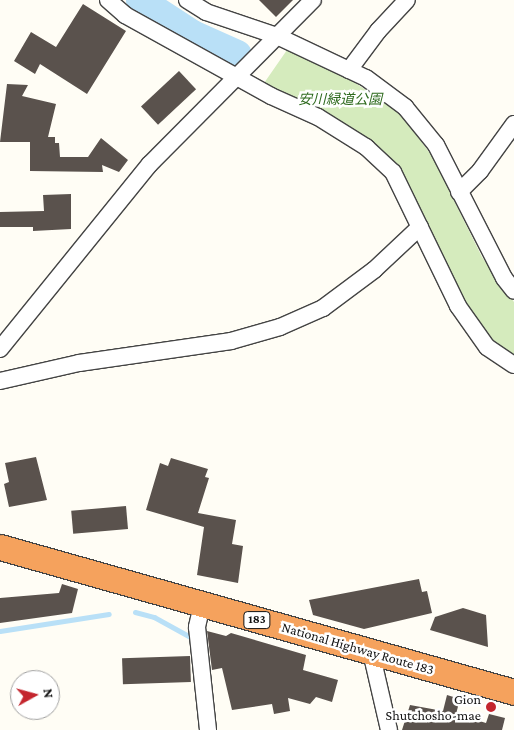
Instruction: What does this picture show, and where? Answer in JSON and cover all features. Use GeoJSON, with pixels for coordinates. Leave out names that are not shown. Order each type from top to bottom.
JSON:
{"type":"FeatureCollection","features":[{"type":"Feature","properties":{"kind":"highway","name":"National Highway Route 183"},"geometry":{"type":"LineString","coordinates":[[0,547],[514,692]]}},
{"type":"Feature","properties":{"kind":"street"},"geometry":{"type":"LineString","coordinates":[[108,0],[125,15],[235,77],[318,117],[366,147],[393,172],[458,306],[487,347],[514,364]]}},
{"type":"Feature","properties":{"kind":"street"},"geometry":{"type":"LineString","coordinates":[[187,0],[206,12],[277,36],[366,78],[405,107],[436,145],[504,278],[514,291]]}},
{"type":"Feature","properties":{"kind":"street"},"geometry":{"type":"LineString","coordinates":[[0,349],[150,164],[313,0]]}},
{"type":"Feature","properties":{"kind":"street"},"geometry":{"type":"LineString","coordinates":[[349,70],[378,31],[407,0]]}},
{"type":"Feature","properties":{"kind":"street"},"geometry":{"type":"LineString","coordinates":[[459,192],[480,172],[514,124]]}},
{"type":"Feature","properties":{"kind":"street"},"geometry":{"type":"LineString","coordinates":[[0,381],[79,362],[231,341],[280,327],[323,308],[374,270],[420,227]]}},
{"type":"Feature","properties":{"kind":"street"},"geometry":{"type":"LineString","coordinates":[[202,605],[197,627],[208,730]]}},
{"type":"Feature","properties":{"kind":"street"},"geometry":{"type":"LineString","coordinates":[[371,652],[388,730]]}},
{"type":"Feature","properties":{"kind":"green space","name":"安川緑道公園"},"geometry":{"type":"Polygon","coordinates":[[[287,50],[351,80],[400,113],[432,156],[482,257],[514,302],[514,359],[488,344],[454,287],[397,171],[262,86],[287,50]]]}},
{"type":"Feature","properties":{"kind":"building"},"geometry":{"type":"Polygon","coordinates":[[[259,0],[293,0],[276,17],[259,0]]]}},
{"type":"Feature","properties":{"kind":"building"},"geometry":{"type":"Polygon","coordinates":[[[83,4],[126,31],[87,94],[40,64],[35,74],[14,61],[31,32],[56,47],[83,4]]]}},
{"type":"Feature","properties":{"kind":"building"},"geometry":{"type":"Polygon","coordinates":[[[179,71],[196,89],[158,125],[141,106],[179,71]]]}},
{"type":"Feature","properties":{"kind":"building"},"geometry":{"type":"Polygon","coordinates":[[[7,84],[28,85],[22,96],[56,104],[48,137],[55,137],[55,143],[59,143],[60,157],[88,157],[101,138],[128,160],[119,172],[102,165],[103,172],[30,171],[30,142],[0,142],[7,84]]]}},
{"type":"Feature","properties":{"kind":"building"},"geometry":{"type":"Polygon","coordinates":[[[71,194],[71,229],[33,231],[33,227],[0,227],[0,212],[44,211],[43,195],[71,194]]]}},
{"type":"Feature","properties":{"kind":"building"},"geometry":{"type":"Polygon","coordinates":[[[36,457],[47,500],[9,507],[4,484],[9,482],[5,463],[36,457]]]}},
{"type":"Feature","properties":{"kind":"building"},"geometry":{"type":"Polygon","coordinates":[[[171,458],[208,469],[205,477],[209,478],[198,513],[236,520],[232,544],[243,546],[238,583],[197,575],[204,527],[146,510],[160,463],[168,466],[171,458]]]}},
{"type":"Feature","properties":{"kind":"building"},"geometry":{"type":"Polygon","coordinates":[[[126,506],[128,529],[73,534],[71,511],[126,506]]]}},
{"type":"Feature","properties":{"kind":"building"},"geometry":{"type":"Polygon","coordinates":[[[419,579],[422,592],[427,591],[432,613],[364,629],[313,615],[309,600],[419,579]]]}},
{"type":"Feature","properties":{"kind":"building"},"geometry":{"type":"Polygon","coordinates":[[[62,584],[78,589],[72,613],[0,623],[0,598],[59,593],[62,584]]]}},
{"type":"Feature","properties":{"kind":"building"},"geometry":{"type":"Polygon","coordinates":[[[463,608],[486,615],[488,647],[430,630],[435,617],[463,608]]]}},
{"type":"Feature","properties":{"kind":"building"},"geometry":{"type":"Polygon","coordinates":[[[207,631],[226,636],[231,633],[306,655],[303,670],[338,680],[332,702],[316,697],[310,704],[288,698],[290,711],[274,714],[272,704],[232,710],[222,668],[212,670],[207,631]]]}},
{"type":"Feature","properties":{"kind":"building"},"geometry":{"type":"Polygon","coordinates":[[[190,656],[191,682],[123,684],[122,658],[190,656]]]}},
{"type":"Feature","properties":{"kind":"building"},"geometry":{"type":"Polygon","coordinates":[[[447,695],[460,699],[456,714],[486,723],[489,714],[505,718],[502,730],[402,730],[410,705],[443,711],[447,695]]]}},
{"type":"Feature","properties":{"kind":"waterway"},"geometry":{"type":"LineString","coordinates":[[140,0],[192,34],[237,54]]}},
{"type":"Feature","properties":{"kind":"waterway"},"geometry":{"type":"LineString","coordinates":[[135,612],[154,617],[192,638]]}},
{"type":"Feature","properties":{"kind":"waterway"},"geometry":{"type":"LineString","coordinates":[[0,631],[109,614]]}},
{"type":"Feature","properties":{"kind":"place","name":"Gion Shutchosho-mae"},"geometry":{"type":"Point","coordinates":[491,707]}}]}
